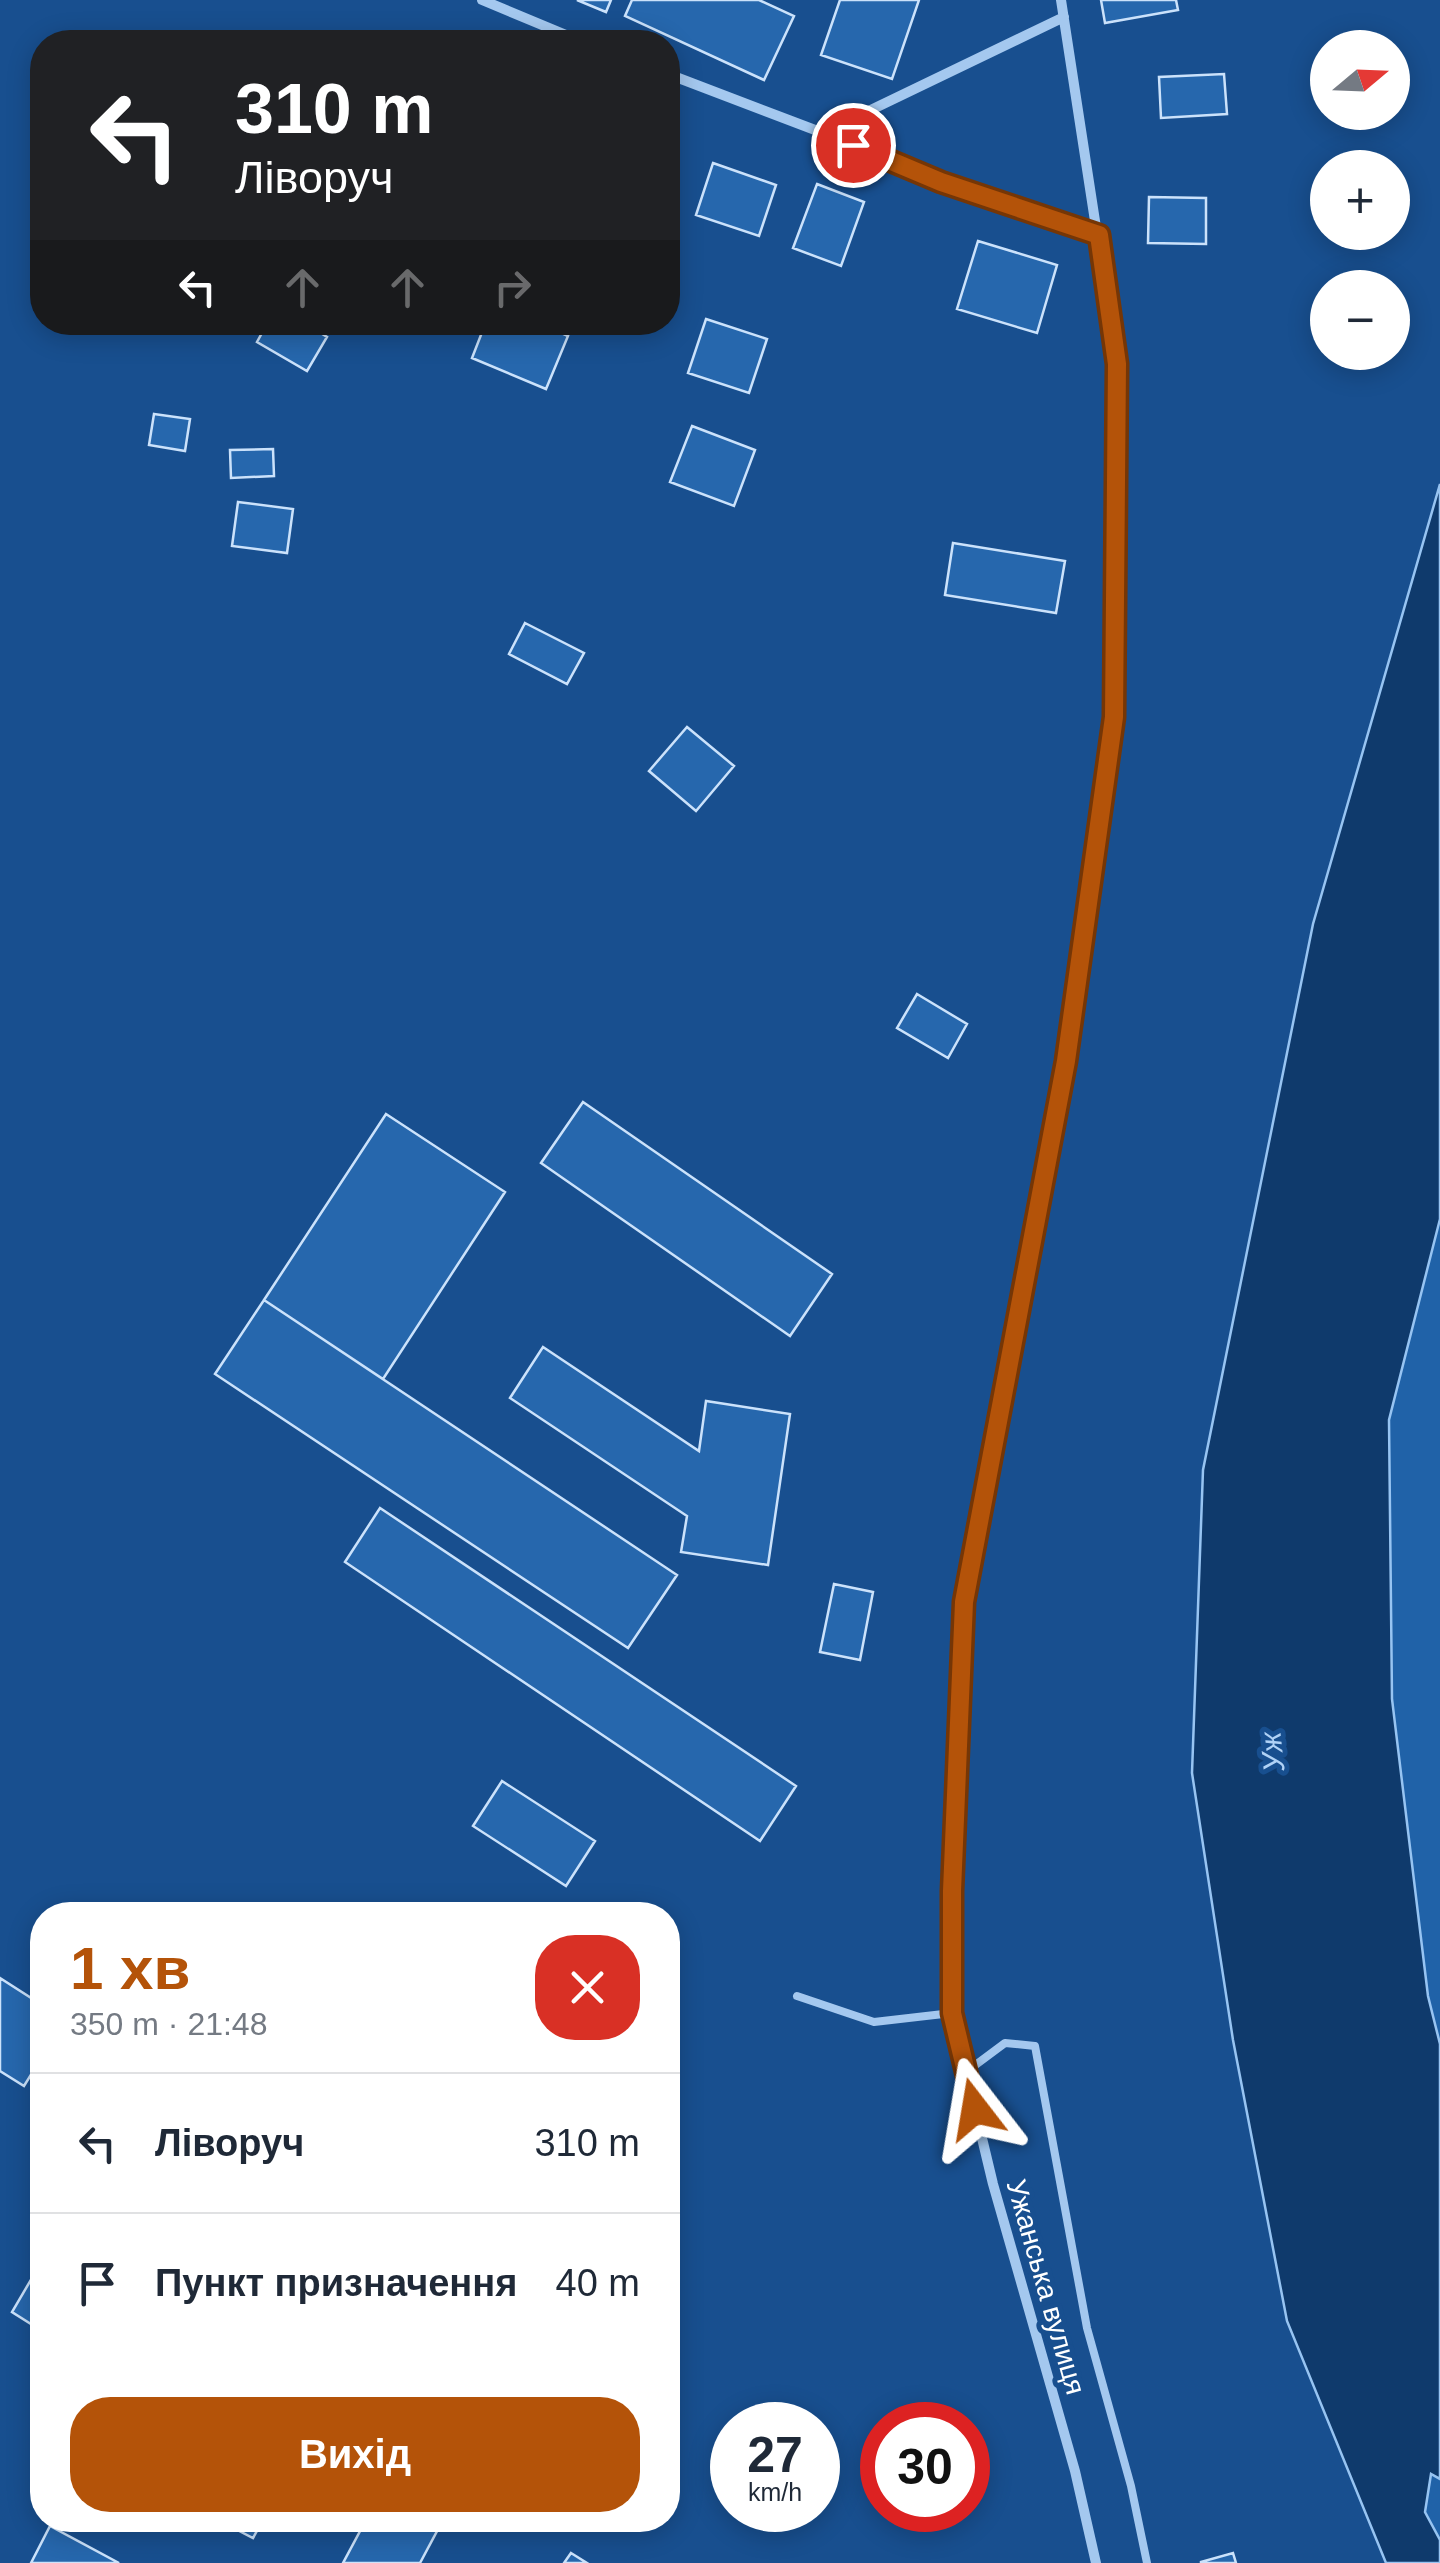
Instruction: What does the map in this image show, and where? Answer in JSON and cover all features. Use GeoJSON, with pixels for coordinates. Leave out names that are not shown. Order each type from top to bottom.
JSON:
{"type":"FeatureCollection","features":[{"type":"Feature","properties":{"kind":"street"},"geometry":{"type":"LineString","coordinates":[[482,0],[554,30]]}},
{"type":"Feature","properties":{"kind":"street","name":"Ужанська вулиця"},"geometry":{"type":"LineString","coordinates":[[1061,0],[1117,364],[1114,717],[1066,1061],[964,1602],[952,1891],[952,2013],[993,2184],[1096,2563]]}},
{"type":"Feature","properties":{"kind":"street"},"geometry":{"type":"LineString","coordinates":[[680,79],[823,133],[1064,18]]}},
{"type":"Feature","properties":{"kind":"lane"},"geometry":{"type":"LineString","coordinates":[[823,133],[941,182],[1099,235]]}},
{"type":"Feature","properties":{"kind":"lane"},"geometry":{"type":"LineString","coordinates":[[797,1996],[874,2022],[952,2013]]}},
{"type":"Feature","properties":{"kind":"lane"},"geometry":{"type":"LineString","coordinates":[[966,2072],[1004,2043],[1035,2046],[1087,2328],[1131,2486],[1147,2563]]}},
{"type":"Feature","properties":{"kind":"shaded area"},"geometry":{"type":"Polygon","coordinates":[[[1440,1219],[1440,2044],[1428,1996],[1392,1699],[1389,1420],[1440,1219]]]}},
{"type":"Feature","properties":{"kind":"shaded area"},"geometry":{"type":"Polygon","coordinates":[[[1431,2473],[1440,2479],[1440,2540],[1425,2512],[1431,2473]]]}},
{"type":"Feature","properties":{"kind":"water","name":"Уж"},"geometry":{"type":"Polygon","coordinates":[[[1440,484],[1440,1219],[1389,1420],[1392,1699],[1428,1996],[1440,2044],[1440,2479],[1431,2474],[1425,2512],[1440,2540],[1440,2563],[1386,2563],[1287,2321],[1233,2040],[1192,1773],[1203,1470],[1313,924],[1440,484]]]}},
{"type":"Feature","properties":{"kind":"building"},"geometry":{"type":"Polygon","coordinates":[[[577,0],[611,0],[606,12],[577,0]]]}},
{"type":"Feature","properties":{"kind":"building"},"geometry":{"type":"Polygon","coordinates":[[[632,0],[759,0],[794,16],[764,80],[680,41],[680,30],[655,30],[625,16],[632,0]]]}},
{"type":"Feature","properties":{"kind":"building"},"geometry":{"type":"Polygon","coordinates":[[[840,0],[919,0],[892,79],[821,55],[840,0]]]}},
{"type":"Feature","properties":{"kind":"building"},"geometry":{"type":"Polygon","coordinates":[[[1101,0],[1176,0],[1178,10],[1105,23],[1101,0]]]}},
{"type":"Feature","properties":{"kind":"building"},"geometry":{"type":"Polygon","coordinates":[[[1224,74],[1227,114],[1161,118],[1159,77],[1224,74]]]}},
{"type":"Feature","properties":{"kind":"building"},"geometry":{"type":"Polygon","coordinates":[[[713,163],[776,185],[759,236],[696,215],[713,163]]]}},
{"type":"Feature","properties":{"kind":"building"},"geometry":{"type":"Polygon","coordinates":[[[817,184],[864,202],[841,266],[793,248],[817,184]]]}},
{"type":"Feature","properties":{"kind":"building"},"geometry":{"type":"Polygon","coordinates":[[[1149,197],[1206,198],[1206,244],[1148,243],[1149,197]]]}},
{"type":"Feature","properties":{"kind":"building"},"geometry":{"type":"Polygon","coordinates":[[[978,241],[1057,265],[1037,333],[957,309],[978,241]]]}},
{"type":"Feature","properties":{"kind":"building"},"geometry":{"type":"Polygon","coordinates":[[[706,319],[767,339],[749,393],[688,373],[706,319]]]}},
{"type":"Feature","properties":{"kind":"building"},"geometry":{"type":"Polygon","coordinates":[[[261,335],[327,337],[307,371],[257,342],[261,335]]]}},
{"type":"Feature","properties":{"kind":"building"},"geometry":{"type":"Polygon","coordinates":[[[481,335],[568,336],[546,389],[472,358],[481,335]]]}},
{"type":"Feature","properties":{"kind":"building"},"geometry":{"type":"Polygon","coordinates":[[[154,414],[190,419],[185,451],[149,445],[154,414]]]}},
{"type":"Feature","properties":{"kind":"building"},"geometry":{"type":"Polygon","coordinates":[[[692,426],[755,450],[734,506],[670,482],[692,426]]]}},
{"type":"Feature","properties":{"kind":"building"},"geometry":{"type":"Polygon","coordinates":[[[273,449],[274,476],[231,478],[230,450],[273,449]]]}},
{"type":"Feature","properties":{"kind":"building"},"geometry":{"type":"Polygon","coordinates":[[[238,502],[293,509],[287,553],[232,546],[238,502]]]}},
{"type":"Feature","properties":{"kind":"building"},"geometry":{"type":"Polygon","coordinates":[[[953,543],[1065,561],[1056,613],[945,595],[953,543]]]}},
{"type":"Feature","properties":{"kind":"building"},"geometry":{"type":"Polygon","coordinates":[[[525,623],[584,653],[567,684],[509,654],[525,623]]]}},
{"type":"Feature","properties":{"kind":"building"},"geometry":{"type":"Polygon","coordinates":[[[687,727],[734,766],[696,811],[649,771],[687,727]]]}},
{"type":"Feature","properties":{"kind":"building"},"geometry":{"type":"Polygon","coordinates":[[[917,994],[967,1024],[948,1058],[897,1028],[917,994]]]}},
{"type":"Feature","properties":{"kind":"building"},"geometry":{"type":"Polygon","coordinates":[[[583,1102],[832,1274],[790,1336],[541,1163],[583,1102]]]}},
{"type":"Feature","properties":{"kind":"building"},"geometry":{"type":"Polygon","coordinates":[[[386,1114],[505,1192],[383,1379],[264,1300],[386,1114]]]}},
{"type":"Feature","properties":{"kind":"building"},"geometry":{"type":"Polygon","coordinates":[[[264,1300],[677,1575],[628,1648],[215,1374],[264,1300]]]}},
{"type":"Feature","properties":{"kind":"building"},"geometry":{"type":"Polygon","coordinates":[[[543,1347],[699,1451],[706,1401],[790,1414],[768,1565],[681,1552],[687,1516],[510,1398],[543,1347]]]}},
{"type":"Feature","properties":{"kind":"building"},"geometry":{"type":"Polygon","coordinates":[[[380,1508],[796,1786],[760,1841],[345,1562],[380,1508]]]}},
{"type":"Feature","properties":{"kind":"building"},"geometry":{"type":"Polygon","coordinates":[[[834,1584],[873,1592],[860,1660],[820,1652],[834,1584]]]}},
{"type":"Feature","properties":{"kind":"building"},"geometry":{"type":"Polygon","coordinates":[[[502,1781],[595,1841],[566,1886],[473,1826],[502,1781]]]}},
{"type":"Feature","properties":{"kind":"building"},"geometry":{"type":"Polygon","coordinates":[[[0,1978],[30,1997],[30,2076],[24,2086],[0,2071],[0,1978]]]}},
{"type":"Feature","properties":{"kind":"building"},"geometry":{"type":"Polygon","coordinates":[[[30,2281],[30,2323],[12,2312],[30,2281]]]}},
{"type":"Feature","properties":{"kind":"building"},"geometry":{"type":"Polygon","coordinates":[[[47,2532],[61,2532],[119,2563],[31,2563],[47,2532]]]}},
{"type":"Feature","properties":{"kind":"building"},"geometry":{"type":"Polygon","coordinates":[[[360,2532],[437,2532],[420,2563],[343,2563],[360,2532]]]}},
{"type":"Feature","properties":{"kind":"building"},"geometry":{"type":"Polygon","coordinates":[[[571,2553],[587,2563],[564,2563],[571,2553]]]}},
{"type":"Feature","properties":{"kind":"building"},"geometry":{"type":"Polygon","coordinates":[[[1233,2553],[1236,2563],[1201,2563],[1201,2562],[1233,2553]]]}},
{"type":"Feature","properties":{"kind":"route"},"geometry":{"type":"LineString","coordinates":[[853,145],[941,182],[1099,235],[1117,364],[1114,717],[1066,1061],[964,1602],[952,1891],[952,2013],[975,2109]]}}]}
